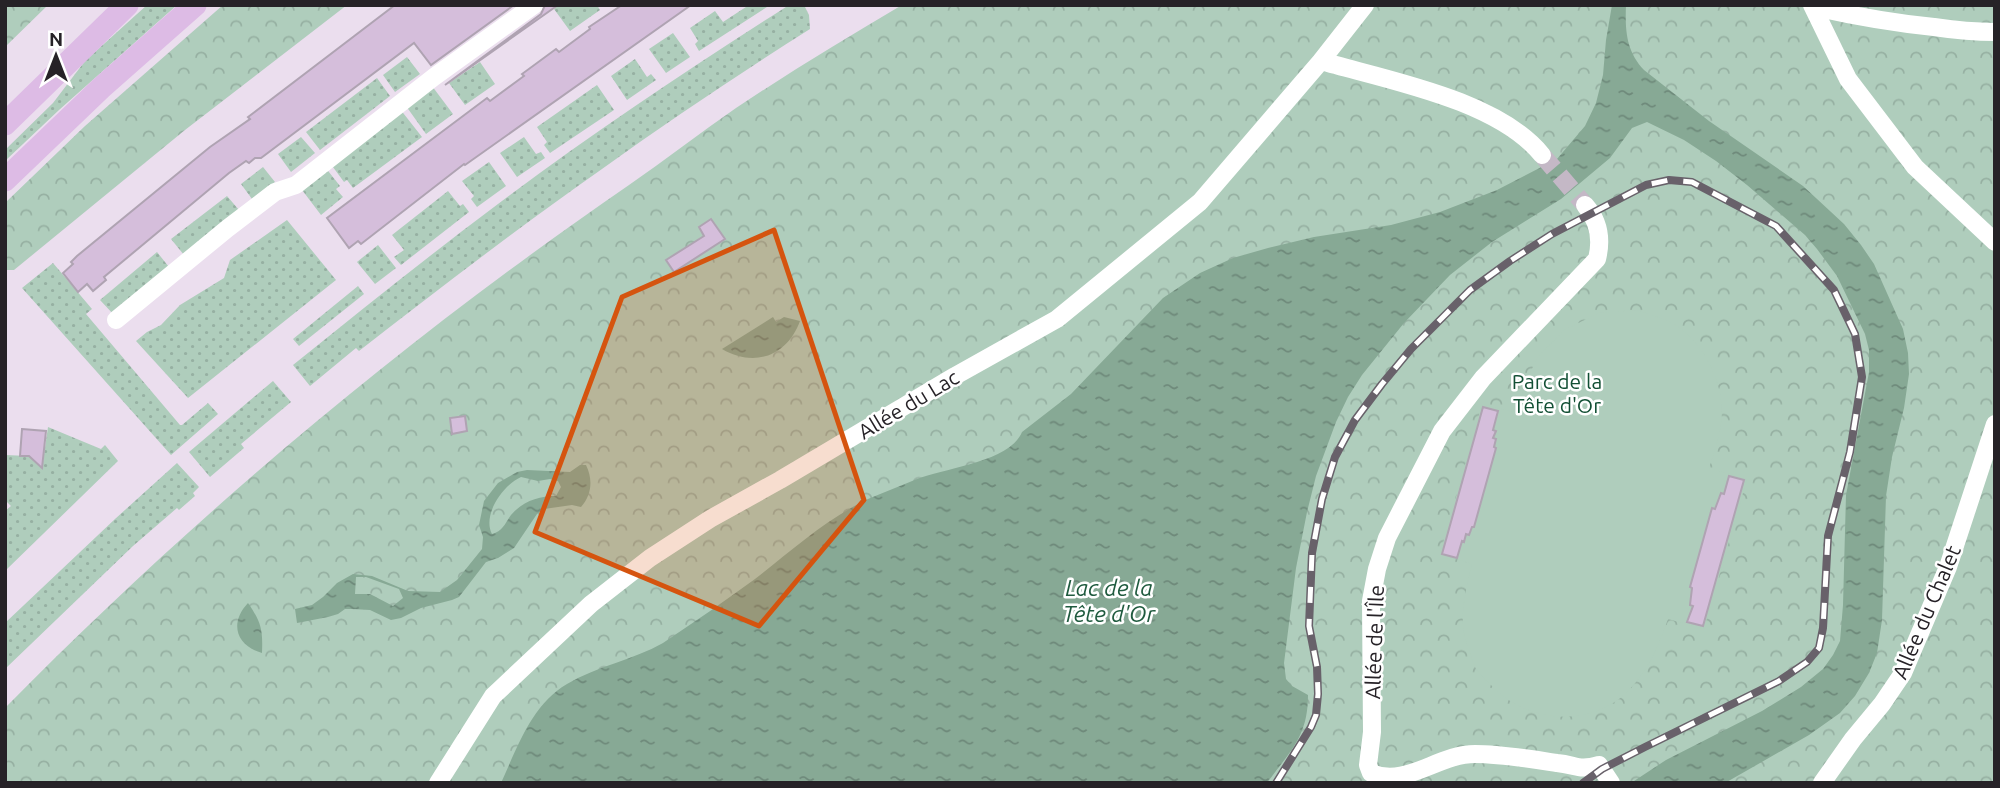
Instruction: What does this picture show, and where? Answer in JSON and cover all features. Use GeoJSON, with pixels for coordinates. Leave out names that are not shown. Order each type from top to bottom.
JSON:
{"type":"FeatureCollection","features":[{"type":"Feature","properties":{"kind":"main road"},"geometry":{"type":"LineString","coordinates":[[5,124],[127,5]]}},
{"type":"Feature","properties":{"kind":"main road"},"geometry":{"type":"LineString","coordinates":[[5,180],[101,88],[195,5]]}},
{"type":"Feature","properties":{"kind":"street"},"geometry":{"type":"LineString","coordinates":[[116,320],[275,192],[296,185],[442,71],[534,5]]}},
{"type":"Feature","properties":{"kind":"street","name":"Allée du Lac"},"geometry":{"type":"LineString","coordinates":[[438,783],[493,696],[591,604],[650,558],[710,519],[1057,319],[1200,202],[1321,61],[1365,5]]}},
{"type":"Feature","properties":{"kind":"street"},"geometry":{"type":"LineString","coordinates":[[1813,6],[1848,15],[1908,24],[1995,32]]}},
{"type":"Feature","properties":{"kind":"street"},"geometry":{"type":"LineString","coordinates":[[1813,6],[1848,79],[1915,167],[1995,242]]}},
{"type":"Feature","properties":{"kind":"street"},"geometry":{"type":"LineString","coordinates":[[1321,61],[1433,93],[1477,109],[1518,131],[1542,155]]}},
{"type":"Feature","properties":{"kind":"street","name":"Allée de l'Île"},"geometry":{"type":"LineString","coordinates":[[1585,205],[1595,217],[1601,244],[1597,259],[1483,378],[1442,431],[1388,538],[1377,569],[1371,601],[1372,732],[1368,765],[1371,774],[1383,780],[1401,778],[1449,759],[1473,754],[1561,763],[1585,769],[1599,765],[1610,780]]}},
{"type":"Feature","properties":{"kind":"street","name":"Allée du Chalet"},"geometry":{"type":"LineString","coordinates":[[1822,783],[1903,673],[1948,567],[1995,424]]}},
{"type":"Feature","properties":{"kind":"highlighted area"},"geometry":{"type":"Polygon","coordinates":[[[774,230],[864,500],[759,626],[535,532],[622,297],[774,230]]]}},
{"type":"Feature","properties":{"kind":"green space"},"geometry":{"type":"Polygon","coordinates":[[[5,5],[48,5],[5,47],[5,5]]]}},
{"type":"Feature","properties":{"kind":"green space"},"geometry":{"type":"Polygon","coordinates":[[[147,5],[177,5],[5,161],[5,150],[53,103],[85,61],[147,5]]]}},
{"type":"Feature","properties":{"kind":"green space"},"geometry":{"type":"Polygon","coordinates":[[[223,5],[347,5],[185,130],[14,270],[5,270],[5,203],[85,126],[223,5]]]}},
{"type":"Feature","properties":{"kind":"green space"},"geometry":{"type":"Polygon","coordinates":[[[559,5],[597,5],[600,10],[570,31],[554,9],[559,5]]]}},
{"type":"Feature","properties":{"kind":"green space"},"geometry":{"type":"Polygon","coordinates":[[[749,5],[770,5],[699,51],[695,44],[698,41],[690,28],[715,11],[723,22],[749,5]]]}},
{"type":"Feature","properties":{"kind":"green space"},"geometry":{"type":"Polygon","coordinates":[[[789,5],[805,7],[809,15],[810,29],[679,115],[571,191],[359,351],[356,348],[310,386],[293,365],[530,180],[714,53],[789,5]]]}},
{"type":"Feature","properties":{"kind":"green space","name":"Parc de la Tête d'Or"},"geometry":{"type":"Polygon","coordinates":[[[902,5],[1995,5],[1995,783],[5,783],[5,708],[77,636],[227,498],[383,367],[546,244],[736,108],[902,5]]]}},
{"type":"Feature","properties":{"kind":"green space"},"geometry":{"type":"Polygon","coordinates":[[[673,33],[690,57],[666,73],[649,49],[673,33]]]}},
{"type":"Feature","properties":{"kind":"green space"},"geometry":{"type":"Polygon","coordinates":[[[407,57],[420,74],[395,92],[383,75],[407,57]]]}},
{"type":"Feature","properties":{"kind":"green space"},"geometry":{"type":"Polygon","coordinates":[[[635,59],[647,77],[651,74],[656,80],[627,100],[611,76],[635,59]]]}},
{"type":"Feature","properties":{"kind":"green space"},"geometry":{"type":"Polygon","coordinates":[[[480,62],[495,84],[465,105],[449,83],[480,62]]]}},
{"type":"Feature","properties":{"kind":"green space"},"geometry":{"type":"Polygon","coordinates":[[[377,78],[390,96],[320,150],[306,132],[377,78]]]}},
{"type":"Feature","properties":{"kind":"green space"},"geometry":{"type":"Polygon","coordinates":[[[597,85],[614,110],[550,153],[544,145],[547,142],[537,127],[597,85]]]}},
{"type":"Feature","properties":{"kind":"green space"},"geometry":{"type":"Polygon","coordinates":[[[432,86],[453,114],[426,134],[406,106],[432,86]]]}},
{"type":"Feature","properties":{"kind":"green space"},"geometry":{"type":"Polygon","coordinates":[[[400,109],[422,137],[353,188],[347,180],[344,182],[330,163],[400,109]]]}},
{"type":"Feature","properties":{"kind":"green space"},"geometry":{"type":"Polygon","coordinates":[[[301,137],[315,153],[291,172],[278,154],[301,137]]]}},
{"type":"Feature","properties":{"kind":"green space"},"geometry":{"type":"Polygon","coordinates":[[[524,137],[536,154],[541,152],[545,158],[517,177],[500,153],[524,137]]]}},
{"type":"Feature","properties":{"kind":"green space"},"geometry":{"type":"Polygon","coordinates":[[[489,162],[506,186],[477,207],[471,199],[474,196],[462,181],[489,162]]]}},
{"type":"Feature","properties":{"kind":"green space"},"geometry":{"type":"Polygon","coordinates":[[[263,167],[275,182],[252,199],[241,184],[263,167]]]}},
{"type":"Feature","properties":{"kind":"green space"},"geometry":{"type":"Polygon","coordinates":[[[325,167],[340,186],[336,189],[343,197],[321,215],[299,186],[325,167]]]}},
{"type":"Feature","properties":{"kind":"green space"},"geometry":{"type":"Polygon","coordinates":[[[448,191],[460,206],[463,204],[469,212],[401,265],[394,257],[404,250],[392,235],[448,191]]]}},
{"type":"Feature","properties":{"kind":"green space"},"geometry":{"type":"Polygon","coordinates":[[[227,196],[239,210],[184,255],[171,239],[227,196]]]}},
{"type":"Feature","properties":{"kind":"green space"},"geometry":{"type":"Polygon","coordinates":[[[287,220],[336,280],[188,398],[136,341],[161,325],[180,305],[224,278],[230,260],[287,220]]]}},
{"type":"Feature","properties":{"kind":"green space"},"geometry":{"type":"Polygon","coordinates":[[[378,245],[396,268],[375,284],[357,262],[378,245]]]}},
{"type":"Feature","properties":{"kind":"green space"},"geometry":{"type":"Polygon","coordinates":[[[157,252],[169,267],[114,315],[100,300],[157,252]]]}},
{"type":"Feature","properties":{"kind":"green space"},"geometry":{"type":"Polygon","coordinates":[[[53,263],[92,309],[86,314],[180,425],[208,403],[218,414],[171,455],[22,288],[53,263]]]}},
{"type":"Feature","properties":{"kind":"green space"},"geometry":{"type":"Polygon","coordinates":[[[358,286],[364,294],[299,346],[293,339],[358,286]]]}},
{"type":"Feature","properties":{"kind":"green space"},"geometry":{"type":"Polygon","coordinates":[[[1637,310],[1677,326],[1702,352],[1714,374],[1722,410],[1716,447],[1709,468],[1747,479],[1704,629],[1668,619],[1646,668],[1626,693],[1611,705],[1576,716],[1539,713],[1521,707],[1505,697],[1476,669],[1463,625],[1472,564],[1440,554],[1482,404],[1517,413],[1526,382],[1537,358],[1564,330],[1599,313],[1637,310]]]}},
{"type":"Feature","properties":{"kind":"green space"},"geometry":{"type":"Polygon","coordinates":[[[273,381],[291,402],[241,444],[244,448],[210,477],[189,452],[273,381]]]}},
{"type":"Feature","properties":{"kind":"green space"},"geometry":{"type":"Polygon","coordinates":[[[48,427],[101,449],[105,445],[118,461],[5,571],[5,511],[11,506],[5,500],[5,455],[29,456],[42,468],[48,427]]]}},
{"type":"Feature","properties":{"kind":"green space"},"geometry":{"type":"Polygon","coordinates":[[[177,463],[199,487],[193,493],[195,496],[133,546],[5,669],[5,623],[177,463]]]}},
{"type":"Feature","properties":{"kind":"water","name":"Lac de la Tête d'Or"},"geometry":{"type":"Polygon","coordinates":[[[1612,5],[1626,5],[1630,48],[1644,70],[1709,121],[1803,186],[1844,224],[1874,264],[1903,329],[1909,374],[1886,496],[1882,620],[1877,653],[1855,696],[1840,713],[1809,735],[1725,783],[1631,783],[1666,760],[1762,711],[1801,687],[1823,669],[1833,655],[1840,641],[1843,605],[1846,495],[1869,372],[1869,350],[1865,334],[1837,276],[1805,235],[1716,161],[1684,140],[1647,122],[1632,128],[1610,158],[1561,199],[1492,242],[1450,275],[1404,323],[1362,375],[1348,397],[1316,476],[1296,568],[1284,663],[1286,679],[1292,686],[1308,695],[1305,722],[1296,743],[1267,783],[501,783],[535,715],[544,703],[567,684],[663,643],[853,507],[917,479],[975,463],[1004,450],[1015,442],[1022,432],[1071,394],[1163,298],[1200,273],[1233,258],[1268,248],[1314,237],[1391,225],[1440,212],[1497,190],[1557,159],[1585,126],[1596,103],[1603,75],[1612,5]]]}},
{"type":"Feature","properties":{"kind":"water"},"geometry":{"type":"Polygon","coordinates":[[[773,317],[776,322],[784,317],[800,321],[787,343],[778,350],[758,358],[746,358],[722,349],[773,317]]]}},
{"type":"Feature","properties":{"kind":"water"},"geometry":{"type":"Polygon","coordinates":[[[580,465],[586,465],[588,470],[589,492],[581,507],[572,505],[544,509],[537,514],[514,548],[486,562],[459,597],[391,620],[370,610],[345,609],[328,617],[297,623],[295,609],[312,605],[337,583],[353,574],[372,576],[408,591],[440,592],[457,580],[482,549],[483,537],[479,525],[484,501],[498,483],[517,472],[527,470],[570,472],[580,465]],[[521,477],[507,487],[496,501],[490,518],[492,534],[501,529],[521,506],[537,498],[556,496],[561,487],[558,481],[550,479],[538,481],[521,477]],[[356,577],[355,594],[370,594],[393,606],[403,598],[399,589],[366,577],[356,577]]]}},
{"type":"Feature","properties":{"kind":"water"},"geometry":{"type":"Polygon","coordinates":[[[248,603],[260,626],[262,653],[246,645],[238,633],[239,618],[248,603]]]}},
{"type":"Feature","properties":{"kind":"building"},"geometry":{"type":"Polygon","coordinates":[[[395,5],[514,5],[431,65],[414,43],[261,158],[255,158],[249,163],[246,161],[229,173],[104,277],[106,280],[93,291],[87,284],[78,292],[63,273],[77,256],[210,147],[250,119],[248,117],[395,5]]]}},
{"type":"Feature","properties":{"kind":"building"},"geometry":{"type":"Polygon","coordinates":[[[545,5],[558,5],[445,85],[541,14],[545,5]]]}},
{"type":"Feature","properties":{"kind":"building"},"geometry":{"type":"Polygon","coordinates":[[[622,5],[691,5],[464,164],[361,244],[358,241],[349,248],[327,218],[487,98],[490,101],[556,49],[559,52],[622,5]]]}},
{"type":"Feature","properties":{"kind":"building"},"geometry":{"type":"Polygon","coordinates":[[[711,219],[725,239],[674,272],[666,260],[704,236],[699,227],[711,219]]]}},
{"type":"Feature","properties":{"kind":"building"},"geometry":{"type":"Polygon","coordinates":[[[1483,407],[1498,411],[1493,430],[1496,431],[1493,438],[1496,439],[1496,448],[1474,527],[1469,535],[1466,534],[1464,542],[1462,541],[1457,558],[1442,554],[1483,407]]]}},
{"type":"Feature","properties":{"kind":"building"},"geometry":{"type":"Polygon","coordinates":[[[465,416],[467,431],[452,434],[450,418],[465,416]]]}},
{"type":"Feature","properties":{"kind":"building"},"geometry":{"type":"Polygon","coordinates":[[[22,429],[46,431],[42,468],[29,456],[20,456],[22,429]]]}},
{"type":"Feature","properties":{"kind":"building"},"geometry":{"type":"Polygon","coordinates":[[[1729,476],[1744,480],[1703,626],[1687,622],[1693,606],[1690,605],[1690,587],[1712,508],[1715,509],[1721,493],[1724,494],[1729,476]]]}},
{"type":"Feature","properties":{"kind":"tunnel"},"geometry":{"type":"LineString","coordinates":[[1542,155],[1585,205]]}},
{"type":"Feature","properties":{"kind":"railway"},"geometry":{"type":"LineString","coordinates":[[1276,783],[1316,715],[1317,667],[1309,626],[1312,553],[1322,499],[1335,457],[1355,420],[1411,349],[1470,290],[1510,261],[1552,234],[1646,185],[1669,180],[1692,182],[1776,226],[1834,290],[1855,334],[1862,377],[1850,452],[1828,536],[1823,628],[1819,648],[1807,662],[1779,681],[1602,769],[1583,783]]}}]}
